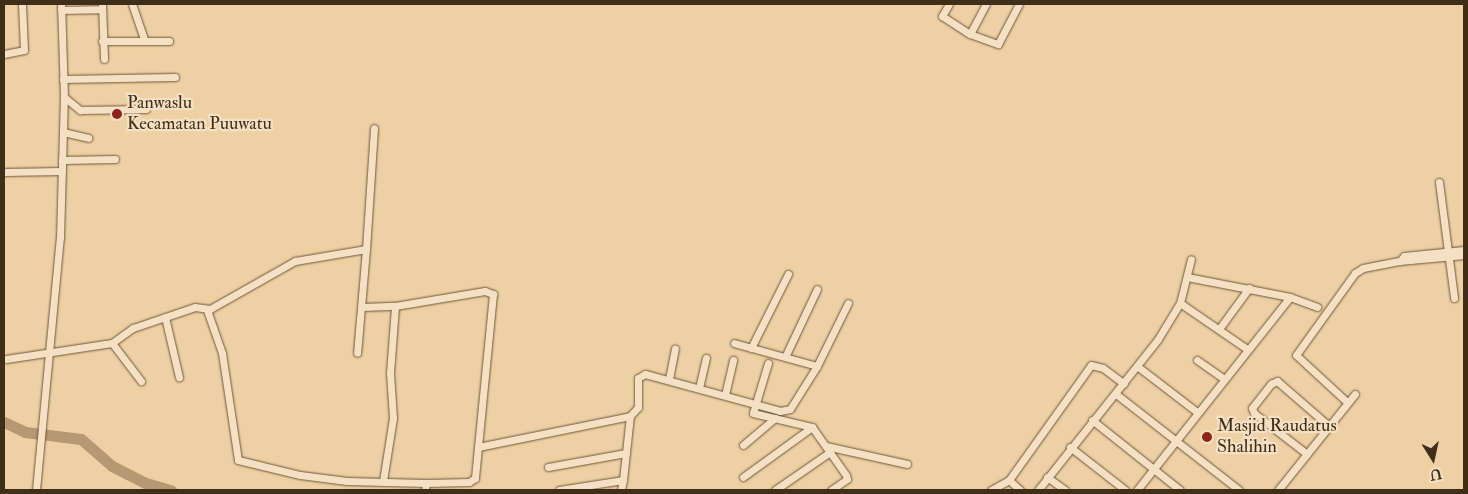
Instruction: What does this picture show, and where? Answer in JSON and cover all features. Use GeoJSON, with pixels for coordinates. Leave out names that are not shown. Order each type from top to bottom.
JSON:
{"type":"FeatureCollection","features":[{"type":"Feature","properties":{"kind":"street"},"geometry":{"type":"LineString","coordinates":[[4,54],[24,50],[22,4]]}},
{"type":"Feature","properties":{"kind":"street"},"geometry":{"type":"LineString","coordinates":[[132,4],[145,41]]}},
{"type":"Feature","properties":{"kind":"street"},"geometry":{"type":"LineString","coordinates":[[949,4],[942,16],[970,34],[998,44],[1019,4]]}},
{"type":"Feature","properties":{"kind":"street"},"geometry":{"type":"LineString","coordinates":[[970,34],[986,4]]}},
{"type":"Feature","properties":{"kind":"street"},"geometry":{"type":"LineString","coordinates":[[39,489],[43,420],[59,258],[64,97],[61,7],[101,6],[104,59]]}},
{"type":"Feature","properties":{"kind":"street"},"geometry":{"type":"LineString","coordinates":[[102,41],[168,40]]}},
{"type":"Feature","properties":{"kind":"street"},"geometry":{"type":"LineString","coordinates":[[63,79],[175,77]]}},
{"type":"Feature","properties":{"kind":"street"},"geometry":{"type":"LineString","coordinates":[[64,97],[80,110],[146,109]]}},
{"type":"Feature","properties":{"kind":"street"},"geometry":{"type":"LineString","coordinates":[[357,353],[362,307],[374,128]]}},
{"type":"Feature","properties":{"kind":"street"},"geometry":{"type":"LineString","coordinates":[[63,132],[88,138]]}},
{"type":"Feature","properties":{"kind":"street"},"geometry":{"type":"LineString","coordinates":[[62,160],[115,159]]}},
{"type":"Feature","properties":{"kind":"street"},"geometry":{"type":"LineString","coordinates":[[4,172],[62,171]]}},
{"type":"Feature","properties":{"kind":"street"},"geometry":{"type":"LineString","coordinates":[[1439,182],[1454,298]]}},
{"type":"Feature","properties":{"kind":"street"},"geometry":{"type":"LineString","coordinates":[[6,359],[50,354],[112,343],[128,330],[165,317],[195,307],[207,310],[294,262],[366,249]]}},
{"type":"Feature","properties":{"kind":"street"},"geometry":{"type":"LineString","coordinates":[[1448,254],[1464,250]]}},
{"type":"Feature","properties":{"kind":"street"},"geometry":{"type":"LineString","coordinates":[[1347,402],[1296,354],[1355,273],[1363,268],[1400,261],[1404,256],[1464,255]]}},
{"type":"Feature","properties":{"kind":"street"},"geometry":{"type":"LineString","coordinates":[[1038,490],[1070,447],[1124,384],[1180,303],[1191,259]]}},
{"type":"Feature","properties":{"kind":"street"},"geometry":{"type":"LineString","coordinates":[[751,348],[788,274]]}},
{"type":"Feature","properties":{"kind":"street"},"geometry":{"type":"LineString","coordinates":[[1187,277],[1290,297],[1317,307]]}},
{"type":"Feature","properties":{"kind":"street"},"geometry":{"type":"LineString","coordinates":[[1220,329],[1249,288]]}},
{"type":"Feature","properties":{"kind":"street"},"geometry":{"type":"LineString","coordinates":[[785,357],[817,289]]}},
{"type":"Feature","properties":{"kind":"street"},"geometry":{"type":"LineString","coordinates":[[207,310],[222,353],[238,460],[300,475],[347,481],[383,480],[425,487],[473,480],[478,447],[492,291],[395,306],[362,307]]}},
{"type":"Feature","properties":{"kind":"street"},"geometry":{"type":"LineString","coordinates":[[1137,490],[1290,297]]}},
{"type":"Feature","properties":{"kind":"street"},"geometry":{"type":"LineString","coordinates":[[478,447],[630,416],[638,408],[639,376],[669,379],[780,411],[790,409],[816,366],[848,302]]}},
{"type":"Feature","properties":{"kind":"street"},"geometry":{"type":"LineString","coordinates":[[1180,303],[1247,349]]}},
{"type":"Feature","properties":{"kind":"street"},"geometry":{"type":"LineString","coordinates":[[383,480],[393,418],[390,374],[395,306]]}},
{"type":"Feature","properties":{"kind":"street"},"geometry":{"type":"LineString","coordinates":[[165,317],[179,377]]}},
{"type":"Feature","properties":{"kind":"street"},"geometry":{"type":"LineString","coordinates":[[112,343],[141,381]]}},
{"type":"Feature","properties":{"kind":"street"},"geometry":{"type":"LineString","coordinates":[[734,343],[816,366]]}},
{"type":"Feature","properties":{"kind":"street"},"geometry":{"type":"LineString","coordinates":[[669,379],[675,349]]}},
{"type":"Feature","properties":{"kind":"street"},"geometry":{"type":"LineString","coordinates":[[699,388],[706,358]]}},
{"type":"Feature","properties":{"kind":"street"},"geometry":{"type":"LineString","coordinates":[[725,395],[733,360]]}},
{"type":"Feature","properties":{"kind":"street"},"geometry":{"type":"LineString","coordinates":[[1197,360],[1224,379]]}},
{"type":"Feature","properties":{"kind":"street"},"geometry":{"type":"LineString","coordinates":[[768,363],[753,413],[812,427],[846,479],[831,490]]}},
{"type":"Feature","properties":{"kind":"street"},"geometry":{"type":"LineString","coordinates":[[991,490],[1009,480],[1091,365],[1103,368],[1124,384]]}},
{"type":"Feature","properties":{"kind":"street"},"geometry":{"type":"LineString","coordinates":[[1137,366],[1197,412]]}},
{"type":"Feature","properties":{"kind":"street"},"geometry":{"type":"LineString","coordinates":[[1307,454],[1254,413],[1252,408],[1266,390],[1277,381],[1329,426]]}},
{"type":"Feature","properties":{"kind":"street"},"geometry":{"type":"LineString","coordinates":[[1116,394],[1239,490]]}},
{"type":"Feature","properties":{"kind":"street"},"geometry":{"type":"LineString","coordinates":[[1278,490],[1355,394]]}},
{"type":"Feature","properties":{"kind":"street"},"geometry":{"type":"LineString","coordinates":[[621,490],[630,416]]}},
{"type":"Feature","properties":{"kind":"street"},"geometry":{"type":"LineString","coordinates":[[743,445],[774,418]]}},
{"type":"Feature","properties":{"kind":"street"},"geometry":{"type":"LineString","coordinates":[[1092,420],[1180,490]]}},
{"type":"Feature","properties":{"kind":"street"},"geometry":{"type":"LineString","coordinates":[[743,477],[812,427]]}},
{"type":"Feature","properties":{"kind":"street"},"geometry":{"type":"LineString","coordinates":[[1070,447],[1126,490]]}},
{"type":"Feature","properties":{"kind":"street"},"geometry":{"type":"LineString","coordinates":[[775,490],[828,449],[907,464]]}},
{"type":"Feature","properties":{"kind":"street"},"geometry":{"type":"LineString","coordinates":[[548,467],[626,453]]}},
{"type":"Feature","properties":{"kind":"street"},"geometry":{"type":"LineString","coordinates":[[1047,477],[1064,490]]}},
{"type":"Feature","properties":{"kind":"street"},"geometry":{"type":"LineString","coordinates":[[559,490],[623,480]]}},
{"type":"Feature","properties":{"kind":"street"},"geometry":{"type":"LineString","coordinates":[[1009,480],[1020,490]]}},
{"type":"Feature","properties":{"kind":"waterway"},"geometry":{"type":"LineString","coordinates":[[4,422],[25,432],[81,439],[112,466],[146,483],[171,490]]}},
{"type":"Feature","properties":{"kind":"place","name":"Panwaslu Kecamatan Puuwatu"},"geometry":{"type":"Point","coordinates":[117,114]}},
{"type":"Feature","properties":{"kind":"place","name":"Masjid Raudatus Shalihin"},"geometry":{"type":"Point","coordinates":[1207,437]}}]}
